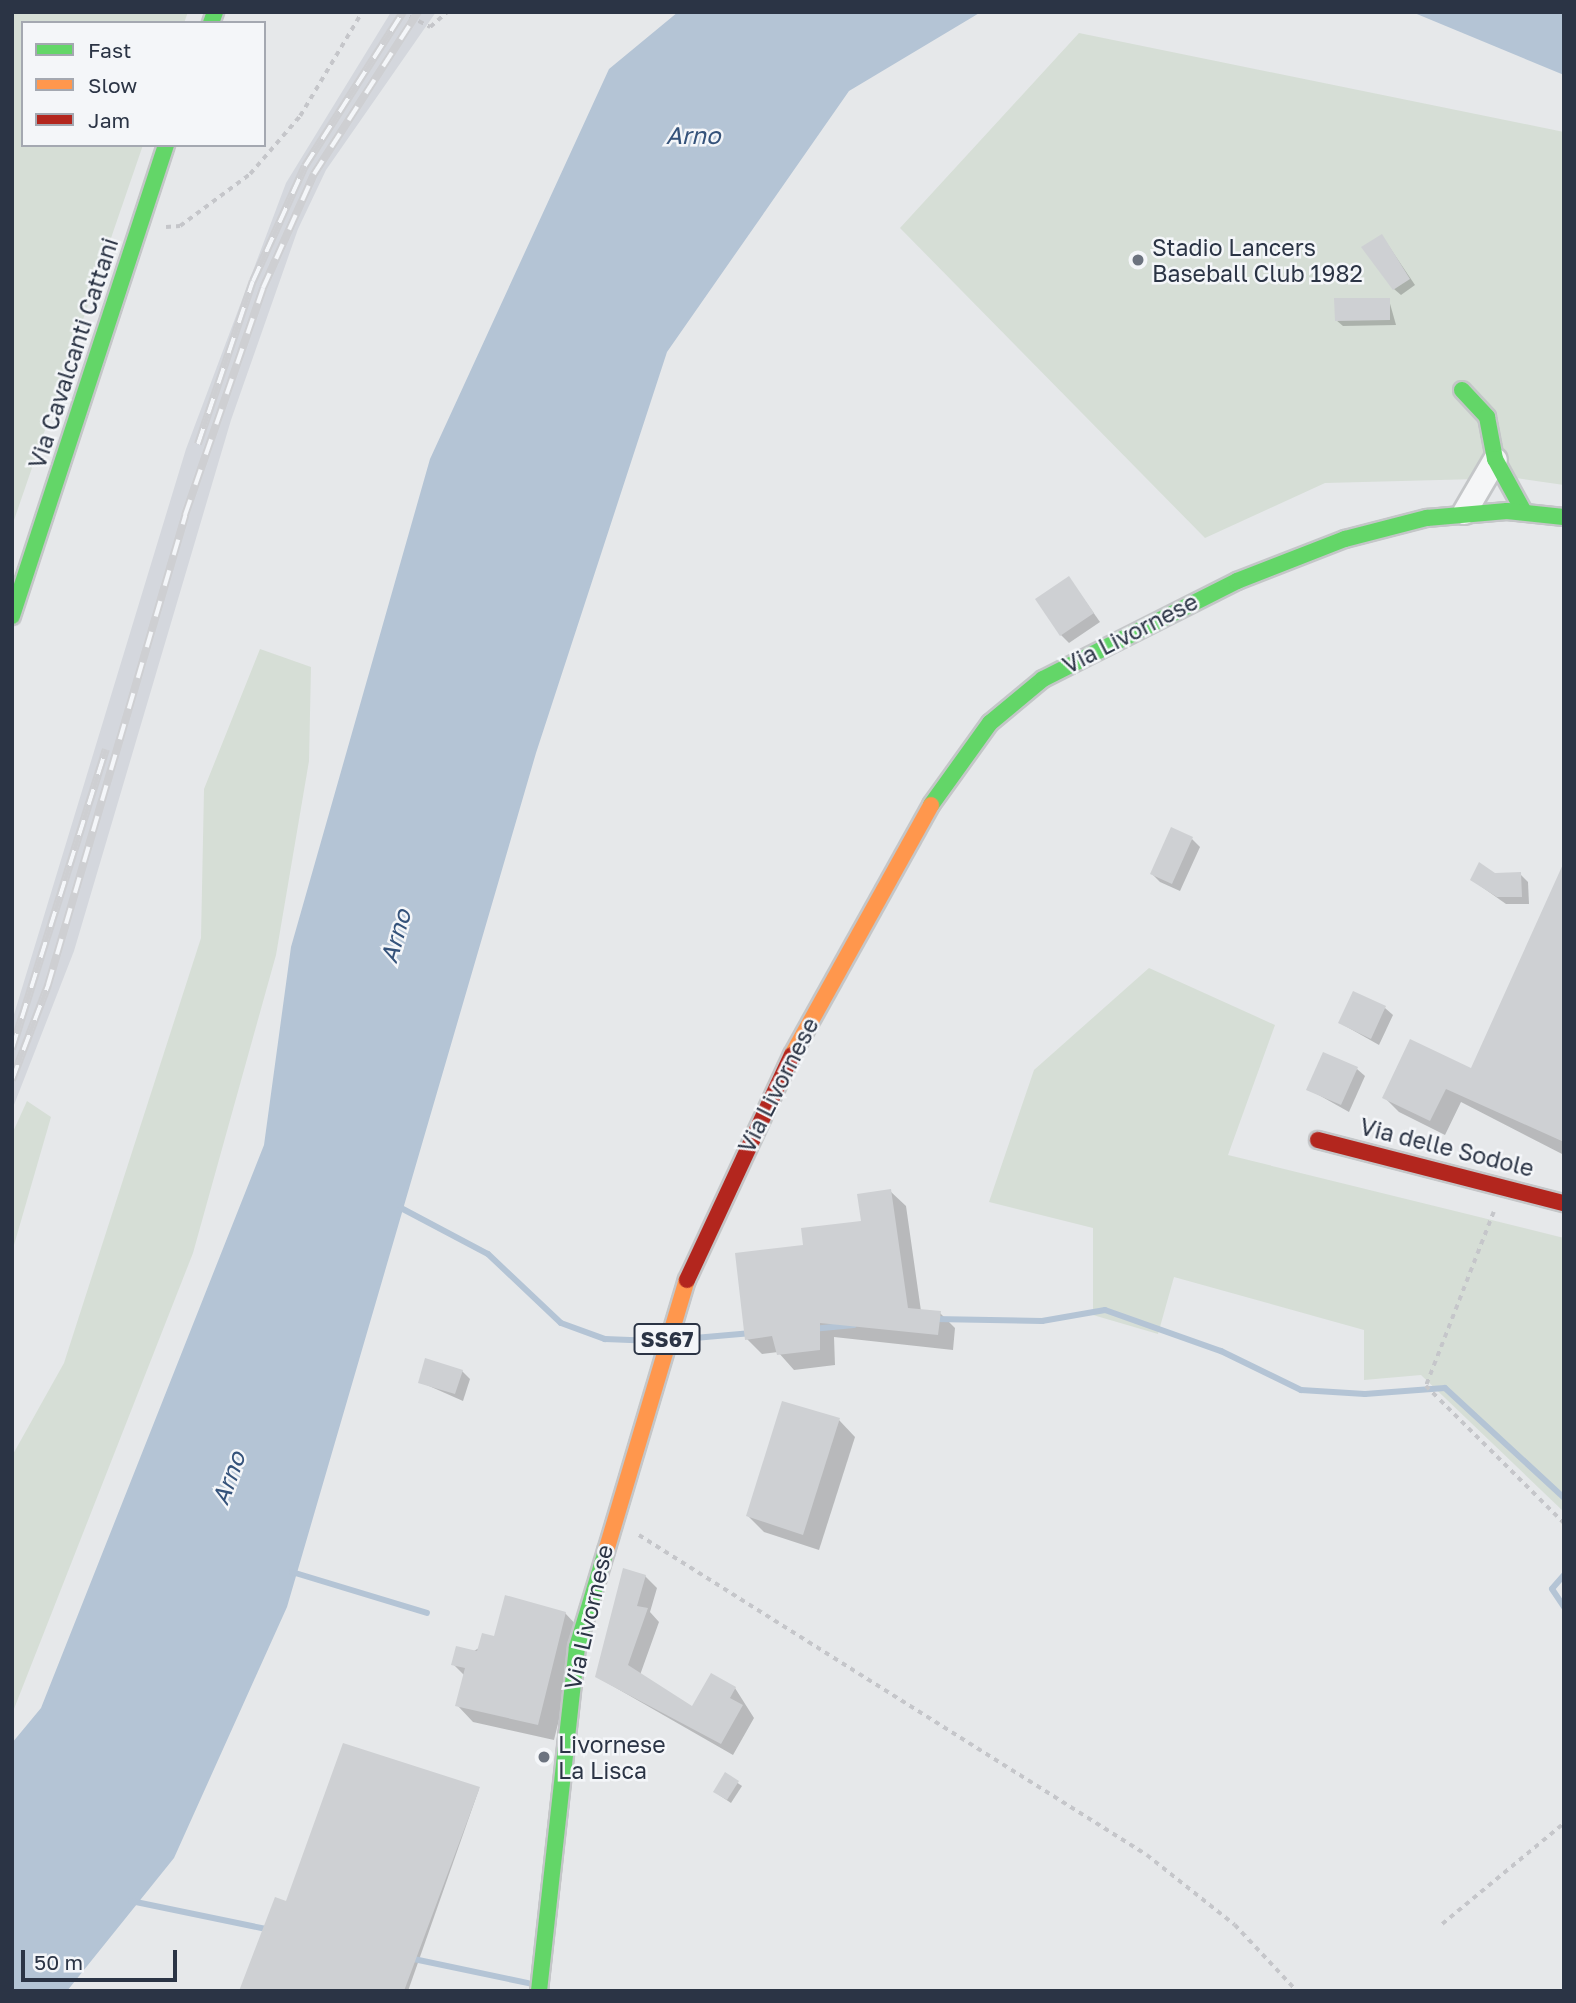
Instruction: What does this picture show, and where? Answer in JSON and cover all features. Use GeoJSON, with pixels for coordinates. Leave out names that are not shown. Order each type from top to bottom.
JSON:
{"type":"FeatureCollection","features":[{"type":"Feature","properties":{"kind":"main road","name":"Via Cavalcanti Cattani"},"geometry":{"type":"LineString","coordinates":[[12,616],[165,147]]}},
{"type":"Feature","properties":{"kind":"main road"},"geometry":{"type":"LineString","coordinates":[[1462,390],[1487,417],[1495,459],[1524,512]]}},
{"type":"Feature","properties":{"kind":"main road","name":"Via Livornese"},"geometry":{"type":"LineString","coordinates":[[539,1991],[577,1647],[612,1518],[687,1280],[720,1199],[899,856],[968,746],[1043,679],[1142,624],[1345,539],[1464,512],[1524,512],[1564,517]]}},
{"type":"Feature","properties":{"kind":"main road","name":"Via delle Sodole"},"geometry":{"type":"LineString","coordinates":[[1318,1140],[1506,1184],[1564,1203]]}},
{"type":"Feature","properties":{"kind":"street"},"geometry":{"type":"LineString","coordinates":[[1464,512],[1495,459]]}},
{"type":"Feature","properties":{"kind":"path"},"geometry":{"type":"LineString","coordinates":[[138,229],[180,226],[250,174],[300,116],[362,12]]}},
{"type":"Feature","properties":{"kind":"path"},"geometry":{"type":"LineString","coordinates":[[401,12],[430,27],[447,12]]}},
{"type":"Feature","properties":{"kind":"path"},"geometry":{"type":"LineString","coordinates":[[1506,1184],[1426,1386],[1564,1523]]}},
{"type":"Feature","properties":{"kind":"path"},"geometry":{"type":"LineString","coordinates":[[612,1518],[1147,1854],[1235,1925],[1297,1991]]}},
{"type":"Feature","properties":{"kind":"path"},"geometry":{"type":"LineString","coordinates":[[1442,1924],[1564,1823]]}},
{"type":"Feature","properties":{"kind":"shaded area"},"geometry":{"type":"Polygon","coordinates":[[[12,12],[188,12],[185,21],[21,21],[21,147],[142,147],[12,526],[12,12]]]}},
{"type":"Feature","properties":{"kind":"shaded area"},"geometry":{"type":"Polygon","coordinates":[[[391,12],[436,12],[326,170],[298,229],[231,420],[74,951],[12,1110],[12,1021],[186,449],[286,183],[391,12]]]}},
{"type":"Feature","properties":{"kind":"shaded area"},"geometry":{"type":"Polygon","coordinates":[[[1079,33],[1564,132],[1564,485],[1516,478],[1325,483],[1205,538],[900,228],[1079,33]]]}},
{"type":"Feature","properties":{"kind":"shaded area"},"geometry":{"type":"Polygon","coordinates":[[[260,649],[311,667],[309,761],[276,955],[193,1253],[12,1714],[12,1456],[64,1363],[201,938],[204,789],[260,649]]]}},
{"type":"Feature","properties":{"kind":"shaded area"},"geometry":{"type":"Polygon","coordinates":[[[1149,968],[1275,1025],[1228,1155],[1564,1238],[1564,1512],[1421,1375],[1364,1380],[1364,1330],[1174,1277],[1158,1334],[1093,1315],[1093,1228],[989,1202],[1034,1070],[1149,968]]]}},
{"type":"Feature","properties":{"kind":"shaded area"},"geometry":{"type":"Polygon","coordinates":[[[27,1101],[51,1117],[12,1252],[12,1134],[27,1101]]]}},
{"type":"Feature","properties":{"kind":"water","name":"Arno"},"geometry":{"type":"Polygon","coordinates":[[[678,12],[981,12],[849,91],[667,352],[536,753],[287,1607],[174,1858],[67,1991],[12,1991],[12,1743],[41,1708],[264,1145],[291,947],[430,459],[609,69],[678,12]]]}},
{"type":"Feature","properties":{"kind":"water"},"geometry":{"type":"Polygon","coordinates":[[[1412,12],[1564,12],[1564,75],[1412,12]]]}},
{"type":"Feature","properties":{"kind":"building"},"geometry":{"type":"Polygon","coordinates":[[[1382,234],[1410,279],[1393,290],[1361,247],[1382,234]]]}},
{"type":"Feature","properties":{"kind":"building"},"geometry":{"type":"Polygon","coordinates":[[[1334,298],[1390,298],[1390,320],[1335,321],[1334,298]]]}},
{"type":"Feature","properties":{"kind":"building"},"geometry":{"type":"Polygon","coordinates":[[[1069,576],[1094,613],[1060,636],[1035,599],[1069,576]]]}},
{"type":"Feature","properties":{"kind":"building"},"geometry":{"type":"Polygon","coordinates":[[[1171,827],[1193,837],[1172,884],[1150,874],[1171,827]]]}},
{"type":"Feature","properties":{"kind":"building"},"geometry":{"type":"Polygon","coordinates":[[[1479,862],[1495,873],[1521,872],[1522,897],[1497,897],[1470,880],[1479,862]]]}},
{"type":"Feature","properties":{"kind":"building"},"geometry":{"type":"Polygon","coordinates":[[[1564,862],[1564,1142],[1446,1089],[1430,1121],[1382,1098],[1410,1039],[1471,1068],[1564,862]]]}},
{"type":"Feature","properties":{"kind":"building"},"geometry":{"type":"Polygon","coordinates":[[[1353,991],[1386,1006],[1371,1039],[1338,1023],[1353,991]]]}},
{"type":"Feature","properties":{"kind":"building"},"geometry":{"type":"Polygon","coordinates":[[[1323,1052],[1358,1067],[1341,1105],[1306,1090],[1323,1052]]]}},
{"type":"Feature","properties":{"kind":"building"},"geometry":{"type":"Polygon","coordinates":[[[891,1189],[908,1308],[941,1311],[938,1335],[820,1323],[820,1350],[777,1355],[772,1336],[745,1340],[735,1253],[803,1245],[801,1228],[861,1221],[857,1194],[891,1189]]]}},
{"type":"Feature","properties":{"kind":"building"},"geometry":{"type":"Polygon","coordinates":[[[425,1358],[463,1370],[455,1394],[418,1383],[425,1358]]]}},
{"type":"Feature","properties":{"kind":"building"},"geometry":{"type":"Polygon","coordinates":[[[782,1401],[840,1418],[803,1535],[746,1516],[782,1401]]]}},
{"type":"Feature","properties":{"kind":"building"},"geometry":{"type":"Polygon","coordinates":[[[623,1568],[646,1575],[637,1606],[648,1608],[628,1665],[692,1706],[711,1673],[736,1687],[730,1698],[743,1705],[721,1744],[595,1677],[623,1568]]]}},
{"type":"Feature","properties":{"kind":"building"},"geometry":{"type":"Polygon","coordinates":[[[505,1595],[566,1612],[538,1725],[455,1706],[465,1668],[451,1665],[456,1646],[477,1651],[482,1633],[494,1636],[505,1595]]]}},
{"type":"Feature","properties":{"kind":"building"},"geometry":{"type":"Polygon","coordinates":[[[343,1743],[480,1787],[404,1991],[239,1991],[275,1897],[286,1901],[343,1743]]]}},
{"type":"Feature","properties":{"kind":"building"},"geometry":{"type":"Polygon","coordinates":[[[725,1772],[739,1781],[727,1800],[713,1792],[725,1772]]]}},
{"type":"Feature","properties":{"kind":"waterway"},"geometry":{"type":"LineString","coordinates":[[401,1208],[488,1254],[561,1323],[605,1339],[655,1341]]}},
{"type":"Feature","properties":{"kind":"waterway"},"geometry":{"type":"LineString","coordinates":[[934,1319],[1042,1321],[1105,1310],[1221,1351],[1301,1390],[1365,1394],[1445,1388],[1564,1498]]}},
{"type":"Feature","properties":{"kind":"waterway"},"geometry":{"type":"LineString","coordinates":[[812,1329],[854,1325]]}},
{"type":"Feature","properties":{"kind":"waterway"},"geometry":{"type":"LineString","coordinates":[[683,1339],[752,1333]]}},
{"type":"Feature","properties":{"kind":"waterway"},"geometry":{"type":"LineString","coordinates":[[292,1572],[427,1613]]}},
{"type":"Feature","properties":{"kind":"waterway"},"geometry":{"type":"LineString","coordinates":[[1564,1575],[1552,1589],[1564,1607]]}},
{"type":"Feature","properties":{"kind":"waterway"},"geometry":{"type":"LineString","coordinates":[[131,1901],[271,1930]]}},
{"type":"Feature","properties":{"kind":"waterway"},"geometry":{"type":"LineString","coordinates":[[409,1958],[528,1983]]}},
{"type":"Feature","properties":{"kind":"railway"},"geometry":{"type":"LineString","coordinates":[[198,444],[253,281],[305,166],[403,12]]}},
{"type":"Feature","properties":{"kind":"railway"},"geometry":{"type":"LineString","coordinates":[[12,1080],[48,985],[185,515],[263,288],[314,174],[418,12]]}},
{"type":"Feature","properties":{"kind":"railway"},"geometry":{"type":"LineString","coordinates":[[12,1049],[106,749]]}},
{"type":"Feature","properties":{"kind":"traffic: fast"},"geometry":{"type":"LineString","coordinates":[[212,21],[215,12]]}},
{"type":"Feature","properties":{"kind":"traffic: fast"},"geometry":{"type":"LineString","coordinates":[[12,616],[165,147]]}},
{"type":"Feature","properties":{"kind":"traffic: fast"},"geometry":{"type":"LineString","coordinates":[[1462,390],[1487,417],[1495,459],[1524,512]]}},
{"type":"Feature","properties":{"kind":"traffic: fast"},"geometry":{"type":"LineString","coordinates":[[931,805],[990,723],[1043,679],[1237,581],[1345,539],[1427,518],[1507,511],[1564,517]]}},
{"type":"Feature","properties":{"kind":"traffic: fast"},"geometry":{"type":"LineString","coordinates":[[539,1991],[577,1647],[606,1551]]}},
{"type":"Feature","properties":{"kind":"traffic: slow"},"geometry":{"type":"LineString","coordinates":[[792,1055],[931,805]]}},
{"type":"Feature","properties":{"kind":"traffic: slow"},"geometry":{"type":"LineString","coordinates":[[606,1551],[687,1280]]}},
{"type":"Feature","properties":{"kind":"traffic: jam"},"geometry":{"type":"LineString","coordinates":[[687,1280],[792,1055]]}},
{"type":"Feature","properties":{"kind":"traffic: jam"},"geometry":{"type":"LineString","coordinates":[[1318,1140],[1564,1203]]}},
{"type":"Feature","properties":{"kind":"place","name":"Stadio Lancers Baseball Club 1982"},"geometry":{"type":"Point","coordinates":[1138,260]}},
{"type":"Feature","properties":{"kind":"place","name":"Livornese La Lisca"},"geometry":{"type":"Point","coordinates":[544,1757]}}]}
